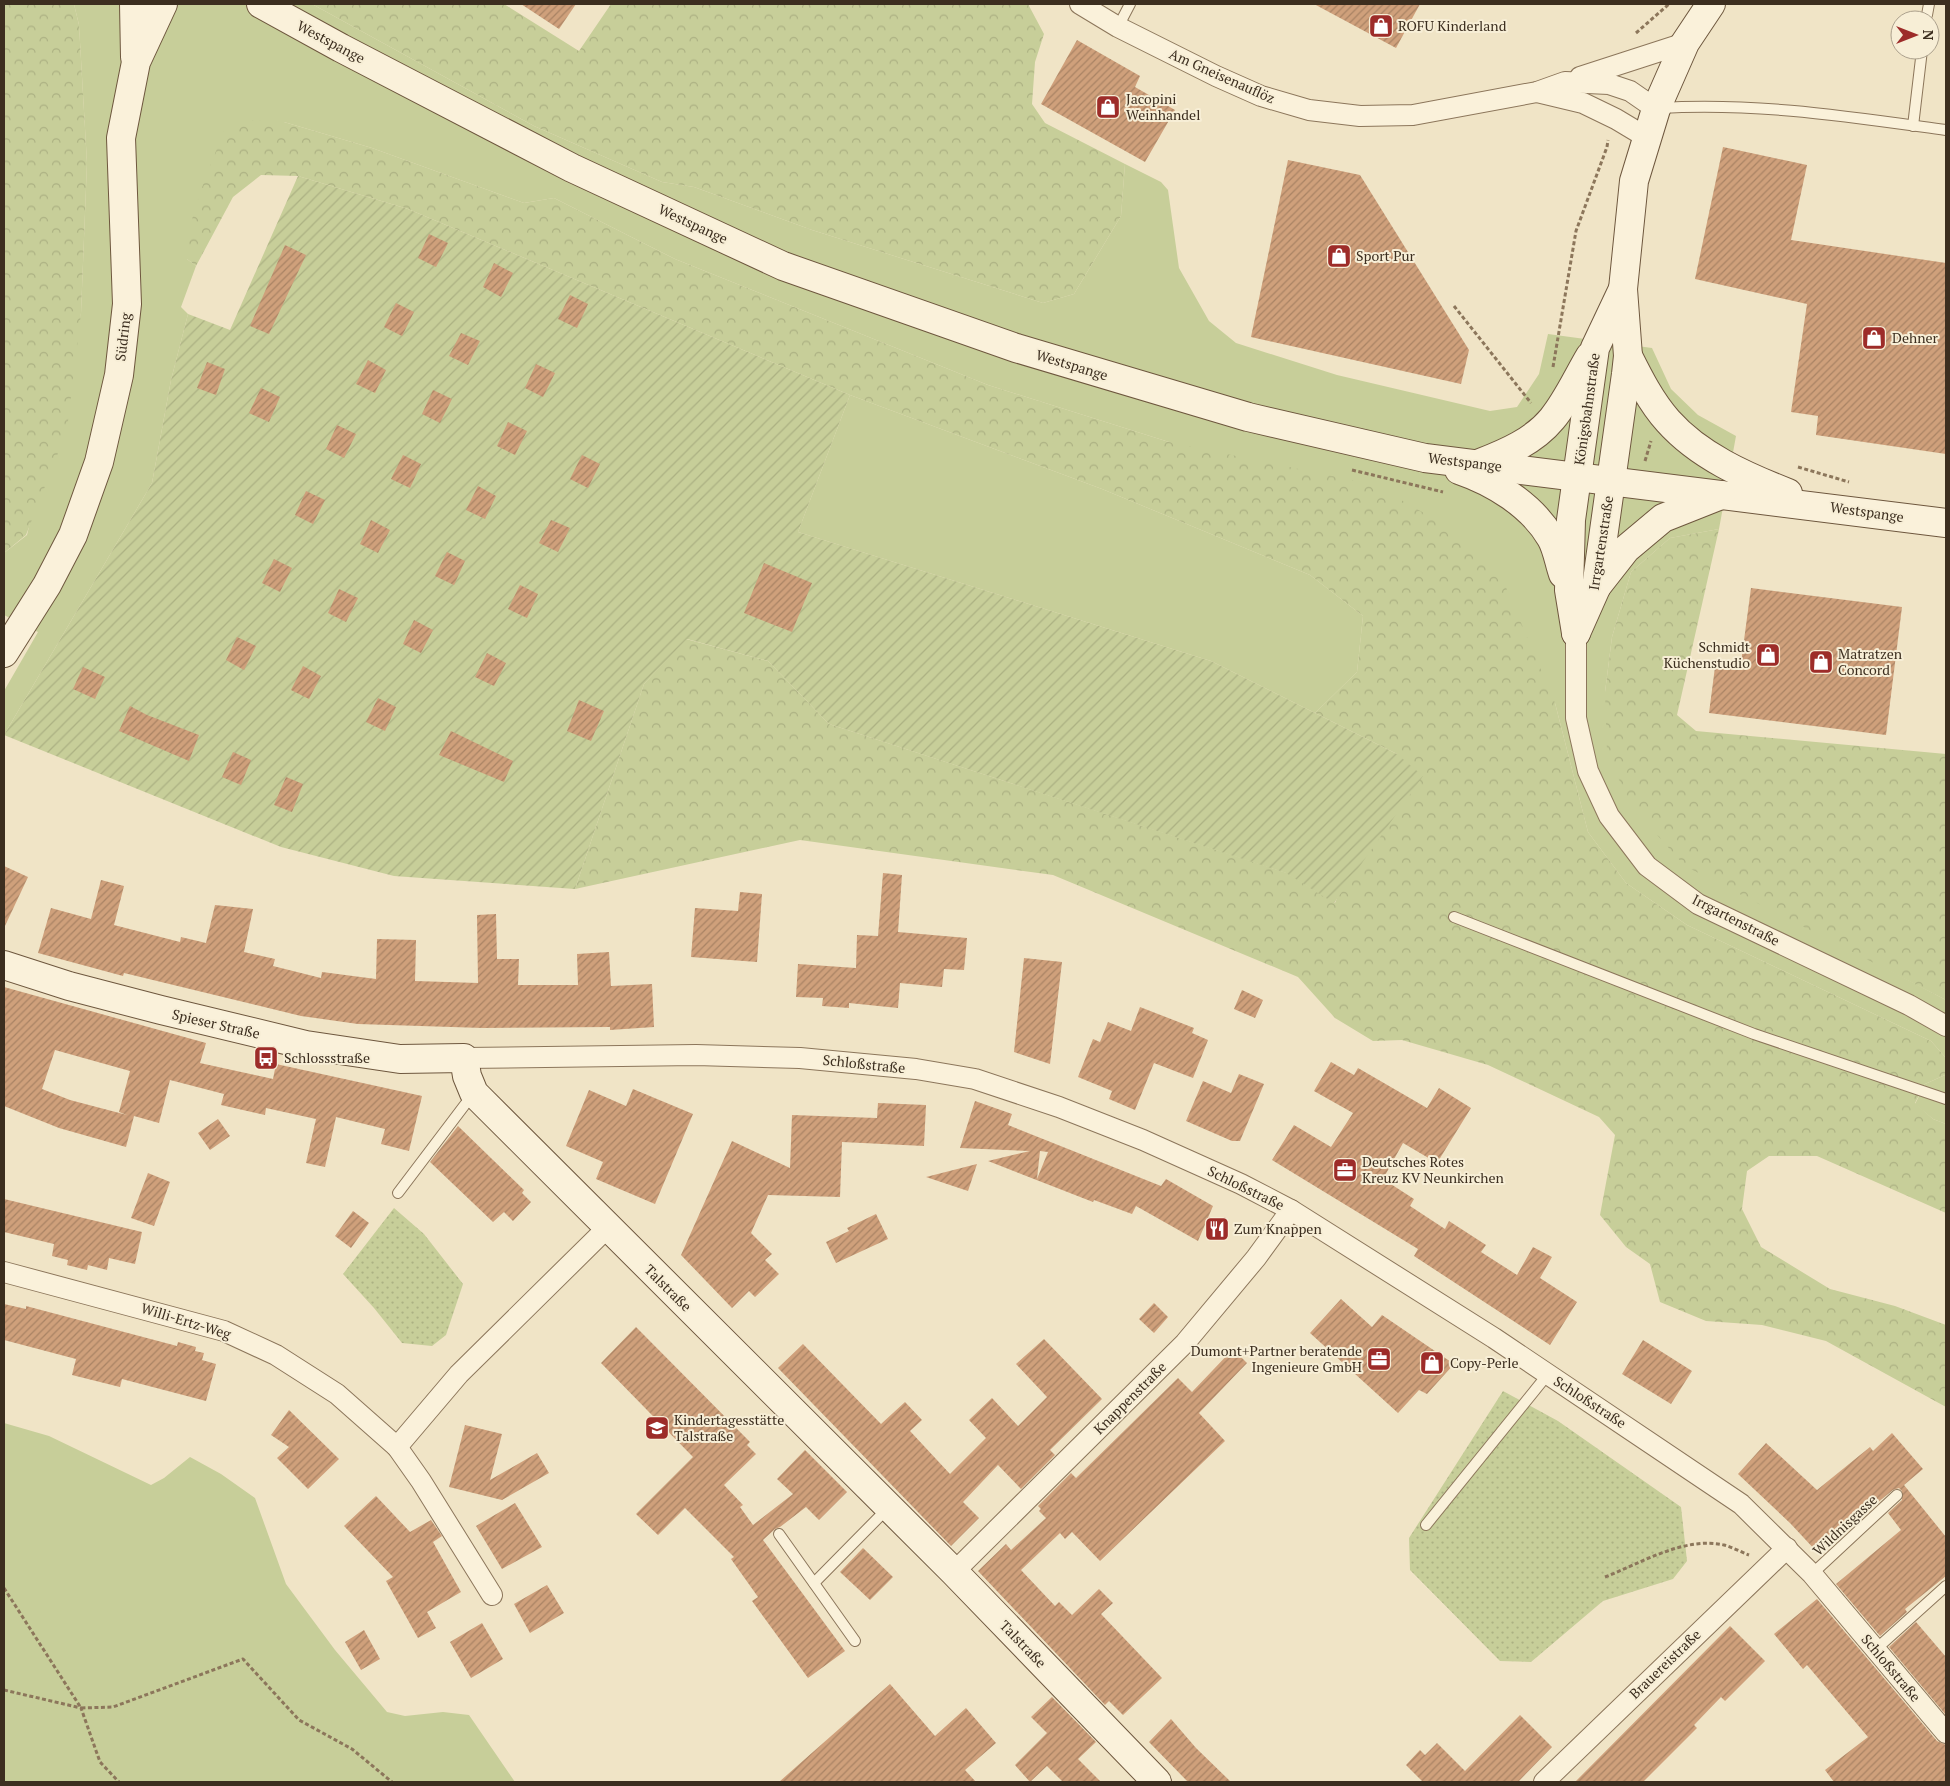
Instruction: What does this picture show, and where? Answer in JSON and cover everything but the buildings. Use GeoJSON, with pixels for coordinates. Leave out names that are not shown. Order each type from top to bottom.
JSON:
{"type":"FeatureCollection","features":[{"type":"Feature","properties":{"kind":"street"},"geometry":{"type":"LineString","coordinates":[[134,4],[136,62]]}},
{"type":"Feature","properties":{"kind":"street","name":"Südring"},"geometry":{"type":"LineString","coordinates":[[5,647],[47,585],[73,536],[99,462],[119,375],[127,304],[121,138],[136,62],[162,4]]}},
{"type":"Feature","properties":{"kind":"street","name":"Westspange"},"geometry":{"type":"LineString","coordinates":[[261,4],[341,48],[572,168],[783,266],[1016,348],[1136,385],[1248,417],[1425,458],[1822,506],[1946,523]]}},
{"type":"Feature","properties":{"kind":"street","name":"Am Gneisenauflöz"},"geometry":{"type":"LineString","coordinates":[[1080,4],[1118,27],[1246,89],[1309,110],[1360,116],[1413,115],[1537,92],[1685,43]]}},
{"type":"Feature","properties":{"kind":"street","name":"Königsbahnstraße"},"geometry":{"type":"LineString","coordinates":[[1611,480],[1628,356],[1623,289],[1634,181],[1656,108],[1685,43],[1711,4]]}},
{"type":"Feature","properties":{"kind":"street","name":"Am Gneisenauflöz"},"geometry":{"type":"LineString","coordinates":[[1565,82],[1609,84],[1630,91],[1656,108]]}},
{"type":"Feature","properties":{"kind":"street","name":"Am Gneisenauflöz"},"geometry":{"type":"LineString","coordinates":[[1537,92],[1583,103],[1616,118],[1646,137]]}},
{"type":"Feature","properties":{"kind":"street","name":"Königsbahnstraße"},"geometry":{"type":"LineString","coordinates":[[1577,476],[1595,348],[1623,289]]}},
{"type":"Feature","properties":{"kind":"street"},"geometry":{"type":"LineString","coordinates":[[1478,464],[1510,452],[1552,419],[1595,348]]}},
{"type":"Feature","properties":{"kind":"street"},"geometry":{"type":"LineString","coordinates":[[1628,356],[1644,388],[1668,421],[1697,447],[1743,475],[1822,506]]}},
{"type":"Feature","properties":{"kind":"street"},"geometry":{"type":"LineString","coordinates":[[1425,458],[1479,476],[1517,501],[1533,516],[1551,538],[1569,590]]}},
{"type":"Feature","properties":{"kind":"street","name":"Irrgartenstraße"},"geometry":{"type":"LineString","coordinates":[[1577,476],[1571,520],[1569,590],[1576,633],[1576,718],[1588,771],[1609,816],[1648,866],[1698,904],[1901,1001],[1946,1026]]}},
{"type":"Feature","properties":{"kind":"street","name":"Irrgartenstraße"},"geometry":{"type":"LineString","coordinates":[[1576,633],[1596,588],[1611,480]]}},
{"type":"Feature","properties":{"kind":"street"},"geometry":{"type":"LineString","coordinates":[[1596,588],[1602,577],[1626,549],[1663,518],[1722,494]]}},
{"type":"Feature","properties":{"kind":"street","name":"Spieser Straße"},"geometry":{"type":"LineString","coordinates":[[4,965],[70,986],[306,1045],[400,1059],[464,1058]]}},
{"type":"Feature","properties":{"kind":"street","name":"Schloßstraße"},"geometry":{"type":"LineString","coordinates":[[464,1058],[696,1055],[800,1058],[863,1063],[975,1079],[1059,1106],[1143,1140],[1241,1184],[1291,1210],[1548,1374],[1741,1504],[1812,1574],[1946,1733]]}},
{"type":"Feature","properties":{"kind":"street","name":"Talstraße"},"geometry":{"type":"LineString","coordinates":[[464,1058],[467,1076],[474,1093],[954,1572],[1157,1782]]}},
{"type":"Feature","properties":{"kind":"street","name":"Knappenstraße"},"geometry":{"type":"LineString","coordinates":[[954,1572],[1185,1344],[1256,1258],[1291,1210]]}},
{"type":"Feature","properties":{"kind":"street"},"geometry":{"type":"LineString","coordinates":[[396,1447],[459,1374],[608,1227]]}},
{"type":"Feature","properties":{"kind":"street","name":"Willi-Ertz-Weg"},"geometry":{"type":"LineString","coordinates":[[4,1272],[224,1330],[276,1355],[337,1394],[396,1447],[421,1480],[492,1595]]}},
{"type":"Feature","properties":{"kind":"street","name":"Brauereistraße"},"geometry":{"type":"LineString","coordinates":[[1544,1782],[1787,1548]]}},
{"type":"Feature","properties":{"kind":"lane"},"geometry":{"type":"LineString","coordinates":[[1118,27],[1130,4]]}},
{"type":"Feature","properties":{"kind":"lane"},"geometry":{"type":"LineString","coordinates":[[1913,126],[1921,60]]}},
{"type":"Feature","properties":{"kind":"lane"},"geometry":{"type":"LineString","coordinates":[[1656,108],[1700,106],[1773,108],[1946,130]]}},
{"type":"Feature","properties":{"kind":"lane"},"geometry":{"type":"LineString","coordinates":[[1454,917],[1754,1034],[1946,1098]]}},
{"type":"Feature","properties":{"kind":"lane"},"geometry":{"type":"LineString","coordinates":[[398,1193],[474,1093]]}},
{"type":"Feature","properties":{"kind":"lane"},"geometry":{"type":"LineString","coordinates":[[1426,1525],[1548,1374]]}},
{"type":"Feature","properties":{"kind":"lane","name":"Wildnisgasse"},"geometry":{"type":"LineString","coordinates":[[1812,1574],[1897,1495]]}},
{"type":"Feature","properties":{"kind":"lane"},"geometry":{"type":"LineString","coordinates":[[814,1583],[888,1508]]}},
{"type":"Feature","properties":{"kind":"lane"},"geometry":{"type":"LineString","coordinates":[[779,1534],[855,1641]]}},
{"type":"Feature","properties":{"kind":"lane"},"geometry":{"type":"LineString","coordinates":[[1875,1650],[1946,1586]]}},
{"type":"Feature","properties":{"kind":"path"},"geometry":{"type":"LineString","coordinates":[[1634,34],[1669,4]]}},
{"type":"Feature","properties":{"kind":"path"},"geometry":{"type":"LineString","coordinates":[[1454,306],[1533,405]]}},
{"type":"Feature","properties":{"kind":"path"},"geometry":{"type":"LineString","coordinates":[[1605,1577],[1677,1549],[1699,1543],[1724,1545],[1771,1563]]}},
{"type":"Feature","properties":{"kind":"path"},"geometry":{"type":"LineString","coordinates":[[4,1588],[81,1708],[100,1762],[119,1782]]}},
{"type":"Feature","properties":{"kind":"path"},"geometry":{"type":"LineString","coordinates":[[4,1690],[81,1708],[113,1707],[243,1660],[300,1720],[352,1749],[392,1782]]}},
{"type":"Feature","properties":{"kind":"green space"},"geometry":{"type":"Polygon","coordinates":[[[4,4],[74,4],[79,25],[87,163],[81,313],[67,430],[26,535],[4,553],[4,4]]]}},
{"type":"Feature","properties":{"kind":"green space"},"geometry":{"type":"Polygon","coordinates":[[[74,4],[312,4],[534,126],[662,182],[694,187],[812,230],[1043,303],[1074,294],[1121,216],[1125,164],[1161,182],[1168,190],[1179,268],[1209,321],[1236,343],[1337,375],[1490,411],[1517,407],[1539,374],[1548,334],[1652,348],[1671,389],[1698,415],[1736,436],[1719,529],[1670,538],[1631,572],[1612,637],[1605,692],[1855,952],[1946,1000],[1946,1058],[1931,1041],[1687,925],[1626,883],[1588,832],[1555,703],[1169,442],[988,385],[675,259],[554,198],[524,203],[372,148],[284,122],[187,259],[196,266],[181,307],[188,314],[171,380],[152,483],[4,735],[4,691],[38,632],[4,615],[4,553],[27,535],[81,313],[87,163],[79,25],[74,4]]]}},
{"type":"Feature","properties":{"kind":"green space"},"geometry":{"type":"Polygon","coordinates":[[[312,4],[504,4],[579,51],[611,4],[1028,4],[1044,34],[1035,62],[1032,104],[1045,123],[1125,164],[1121,216],[1074,294],[1043,303],[812,230],[694,187],[662,182],[534,126],[312,4]]]}},
{"type":"Feature","properties":{"kind":"green space"},"geometry":{"type":"Polygon","coordinates":[[[243,120],[284,122],[372,148],[524,203],[554,198],[675,259],[988,385],[1169,442],[1375,485],[1457,532],[1502,578],[1555,703],[1588,832],[1626,883],[1687,925],[1931,1041],[1946,1058],[1945,1075],[1925,1084],[1915,1103],[1933,1119],[1946,1124],[1946,1213],[1817,1156],[1769,1156],[1747,1171],[1742,1209],[1761,1247],[1830,1289],[1895,1306],[1946,1325],[1946,1407],[1826,1341],[1762,1325],[1706,1321],[1660,1302],[1650,1264],[1626,1247],[1600,1215],[1615,1135],[1599,1117],[1488,1065],[1402,1040],[1373,1041],[1335,1018],[1298,977],[1053,875],[800,840],[575,889],[644,684],[686,639],[768,661],[829,724],[1287,873],[1335,903],[1397,754],[1315,713],[1357,672],[1363,616],[1310,575],[1102,489],[850,395],[408,209],[298,176],[261,175],[233,197],[196,266],[187,259],[190,227],[200,194],[224,130],[243,120]]]}},
{"type":"Feature","properties":{"kind":"green space"},"geometry":{"type":"Polygon","coordinates":[[[298,176],[408,209],[850,395],[798,532],[1211,661],[1397,754],[1423,776],[1334,903],[1286,873],[829,724],[768,661],[687,639],[644,684],[575,889],[394,876],[281,847],[4,735],[152,483],[171,380],[188,314],[230,330],[298,176]]]}},
{"type":"Feature","properties":{"kind":"green space"},"geometry":{"type":"Polygon","coordinates":[[[850,395],[1102,489],[1310,575],[1363,616],[1357,672],[1315,713],[1211,661],[798,532],[850,395]]]}},
{"type":"Feature","properties":{"kind":"green space"},"geometry":{"type":"Polygon","coordinates":[[[1719,529],[1677,715],[1696,731],[1946,754],[1946,1000],[1685,866],[1631,806],[1607,753],[1605,692],[1612,637],[1631,572],[1670,538],[1719,529]]]}},
{"type":"Feature","properties":{"kind":"green space"},"geometry":{"type":"Polygon","coordinates":[[[1946,1061],[1946,1124],[1933,1119],[1915,1104],[1925,1084],[1945,1075],[1946,1061]]]}},
{"type":"Feature","properties":{"kind":"green space"},"geometry":{"type":"Polygon","coordinates":[[[394,1208],[424,1234],[463,1284],[446,1335],[432,1346],[402,1343],[343,1274],[394,1208]]]}},
{"type":"Feature","properties":{"kind":"green space"},"geometry":{"type":"Polygon","coordinates":[[[1503,1391],[1558,1421],[1681,1507],[1687,1561],[1673,1579],[1603,1601],[1531,1662],[1500,1661],[1410,1570],[1409,1538],[1503,1391]]]}},
{"type":"Feature","properties":{"kind":"green space"},"geometry":{"type":"Polygon","coordinates":[[[4,1423],[49,1436],[151,1485],[164,1478],[190,1457],[221,1474],[255,1498],[286,1584],[335,1650],[387,1712],[405,1716],[443,1712],[469,1715],[515,1782],[4,1782],[4,1423]]]}},
{"type":"Feature","properties":{"kind":"place","name":"ROFU Kinderland"},"geometry":{"type":"Point","coordinates":[1381,26]}},
{"type":"Feature","properties":{"kind":"place","name":"Jacopini Weinhandel"},"geometry":{"type":"Point","coordinates":[1108,107]}},
{"type":"Feature","properties":{"kind":"place","name":"Sport Pur"},"geometry":{"type":"Point","coordinates":[1339,256]}},
{"type":"Feature","properties":{"kind":"place","name":"Dehner"},"geometry":{"type":"Point","coordinates":[1874,338]}},
{"type":"Feature","properties":{"kind":"place","name":"Schmidt Küchenstudio"},"geometry":{"type":"Point","coordinates":[1768,655]}},
{"type":"Feature","properties":{"kind":"place","name":"Matratzen Concord"},"geometry":{"type":"Point","coordinates":[1821,662]}},
{"type":"Feature","properties":{"kind":"place","name":"Schlossstraße"},"geometry":{"type":"Point","coordinates":[266,1058]}},
{"type":"Feature","properties":{"kind":"place","name":"Deutsches Rotes Kreuz KV Neunkirchen"},"geometry":{"type":"Point","coordinates":[1345,1170]}},
{"type":"Feature","properties":{"kind":"place","name":"Zum Knappen"},"geometry":{"type":"Point","coordinates":[1217,1229]}},
{"type":"Feature","properties":{"kind":"place","name":"Dumont+Partner beratende Ingenieure GmbH"},"geometry":{"type":"Point","coordinates":[1379,1359]}},
{"type":"Feature","properties":{"kind":"place","name":"Copy-Perle"},"geometry":{"type":"Point","coordinates":[1432,1363]}},
{"type":"Feature","properties":{"kind":"place","name":"Kindertagesstätte Talstraße"},"geometry":{"type":"Point","coordinates":[657,1428]}}]}
